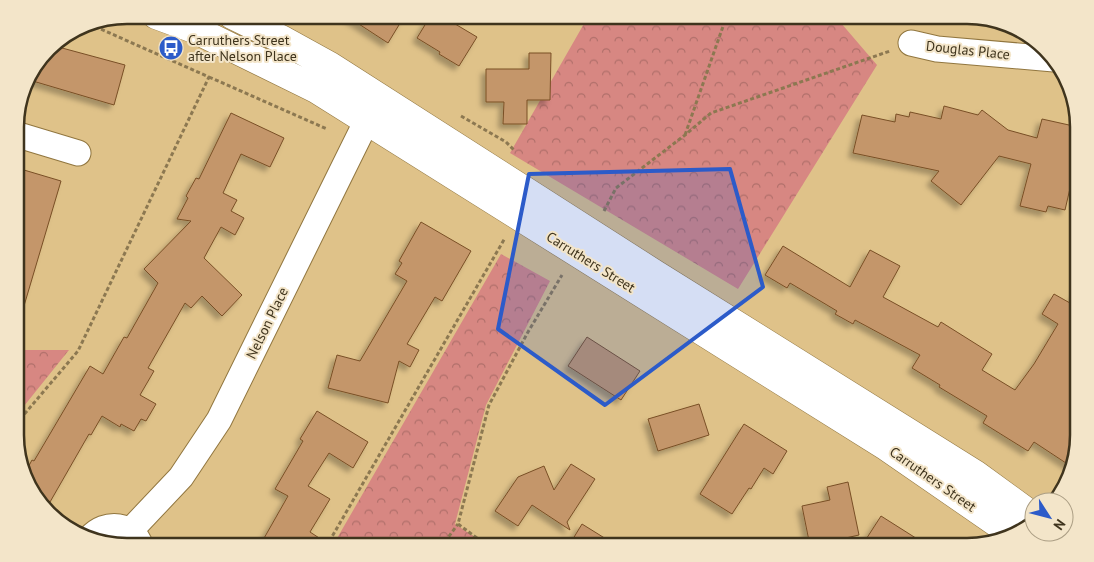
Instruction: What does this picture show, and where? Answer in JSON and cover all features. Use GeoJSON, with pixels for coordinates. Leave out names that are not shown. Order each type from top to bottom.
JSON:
{"type":"FeatureCollection","features":[{"type":"Feature","properties":{"kind":"main road","name":"Carruthers Street"},"geometry":{"type":"LineString","coordinates":[[180,24],[316,89],[372,109],[671,284],[975,474],[1024,510]]}},
{"type":"Feature","properties":{"kind":"main road","name":"Carruthers Street"},"geometry":{"type":"LineString","coordinates":[[250,24],[314,57],[372,109],[887,447],[1007,530]]}},
{"type":"Feature","properties":{"kind":"street","name":"Douglas Place"},"geometry":{"type":"LineString","coordinates":[[911,43],[937,49],[1044,58]]}},
{"type":"Feature","properties":{"kind":"street","name":"Nelson Place"},"geometry":{"type":"LineString","coordinates":[[136,538],[181,477],[219,420],[372,109]]}},
{"type":"Feature","properties":{"kind":"street"},"geometry":{"type":"LineString","coordinates":[[24,137],[78,153]]}},
{"type":"Feature","properties":{"kind":"street","name":"Nelson Place"},"geometry":{"type":"LineString","coordinates":[[94,533],[108,526],[116,526],[134,538]]}},
{"type":"Feature","properties":{"kind":"path"},"geometry":{"type":"LineString","coordinates":[[685,135],[724,24]]}},
{"type":"Feature","properties":{"kind":"path"},"geometry":{"type":"LineString","coordinates":[[24,415],[78,351],[209,77],[98,28]]}},
{"type":"Feature","properties":{"kind":"path"},"geometry":{"type":"LineString","coordinates":[[602,214],[616,188],[685,135],[710,113],[911,43]]}},
{"type":"Feature","properties":{"kind":"path"},"geometry":{"type":"LineString","coordinates":[[331,538],[507,236]]}},
{"type":"Feature","properties":{"kind":"path"},"geometry":{"type":"LineString","coordinates":[[448,538],[458,524],[489,406],[528,332],[566,269]]}},
{"type":"Feature","properties":{"kind":"path"},"geometry":{"type":"LineString","coordinates":[[458,524],[476,538]]}},
{"type":"Feature","properties":{"kind":"highlighted area"},"geometry":{"type":"Polygon","coordinates":[[[730,169],[763,287],[605,405],[498,329],[529,174],[730,169]]]}},
{"type":"Feature","properties":{"kind":"green space"},"geometry":{"type":"Polygon","coordinates":[[[584,24],[842,24],[877,65],[738,289],[510,153],[584,24]]]}},
{"type":"Feature","properties":{"kind":"green space"},"geometry":{"type":"Polygon","coordinates":[[[501,254],[550,281],[486,405],[455,524],[476,538],[337,538],[501,254]]]}},
{"type":"Feature","properties":{"kind":"green space"},"geometry":{"type":"Polygon","coordinates":[[[24,350],[69,350],[24,406],[24,350]]]}},
{"type":"Feature","properties":{"kind":"building"},"geometry":{"type":"Polygon","coordinates":[[[359,24],[400,24],[388,43],[359,24]]]}},
{"type":"Feature","properties":{"kind":"building"},"geometry":{"type":"Polygon","coordinates":[[[426,24],[455,24],[477,37],[459,66],[417,38],[426,24]]]}},
{"type":"Feature","properties":{"kind":"building"},"geometry":{"type":"Polygon","coordinates":[[[61,48],[125,65],[114,105],[35,82],[41,69],[61,48]]]}},
{"type":"Feature","properties":{"kind":"building"},"geometry":{"type":"Polygon","coordinates":[[[529,53],[551,53],[550,100],[527,100],[527,124],[503,124],[504,102],[486,102],[486,69],[529,69],[529,53]]]}},
{"type":"Feature","properties":{"kind":"building"},"geometry":{"type":"Polygon","coordinates":[[[944,106],[978,115],[982,110],[1008,130],[1037,138],[1042,119],[1070,125],[1070,188],[1065,210],[1048,206],[1046,212],[1020,206],[1031,164],[999,156],[961,205],[931,181],[939,171],[853,153],[862,115],[895,122],[896,114],[909,117],[910,112],[941,119],[944,106]]]}},
{"type":"Feature","properties":{"kind":"building"},"geometry":{"type":"Polygon","coordinates":[[[231,113],[284,138],[270,167],[241,154],[223,193],[237,200],[231,211],[244,218],[235,235],[221,227],[204,258],[242,295],[222,316],[202,296],[191,308],[185,303],[148,368],[154,371],[140,395],[156,404],[146,421],[141,419],[134,431],[121,424],[120,427],[102,416],[91,435],[89,434],[50,502],[41,493],[29,466],[32,460],[34,461],[90,366],[103,374],[124,337],[127,338],[158,283],[144,269],[191,221],[177,219],[188,198],[186,196],[196,178],[199,179],[231,113]]]}},
{"type":"Feature","properties":{"kind":"building"},"geometry":{"type":"Polygon","coordinates":[[[24,170],[61,181],[24,306],[24,170]]]}},
{"type":"Feature","properties":{"kind":"building"},"geometry":{"type":"Polygon","coordinates":[[[421,222],[471,251],[442,301],[435,297],[407,344],[419,350],[410,367],[399,361],[388,403],[328,388],[337,355],[360,361],[407,281],[395,274],[402,263],[399,261],[421,222]]]}},
{"type":"Feature","properties":{"kind":"building"},"geometry":{"type":"Polygon","coordinates":[[[783,246],[850,287],[870,250],[900,266],[883,297],[938,327],[941,322],[992,354],[982,370],[1015,390],[1034,364],[1058,324],[1042,314],[1054,294],[1070,303],[1070,435],[1066,463],[1034,442],[1028,451],[983,423],[987,416],[912,368],[920,355],[855,320],[853,324],[835,314],[837,311],[790,283],[787,288],[765,275],[783,246]]]}},
{"type":"Feature","properties":{"kind":"building"},"geometry":{"type":"Polygon","coordinates":[[[587,337],[640,371],[621,400],[568,366],[587,337]]]}},
{"type":"Feature","properties":{"kind":"building"},"geometry":{"type":"Polygon","coordinates":[[[699,404],[709,435],[658,451],[648,419],[699,404]]]}},
{"type":"Feature","properties":{"kind":"building"},"geometry":{"type":"Polygon","coordinates":[[[317,411],[368,442],[353,468],[329,453],[308,486],[330,499],[310,532],[319,538],[264,538],[288,496],[275,489],[303,441],[300,439],[317,411]]]}},
{"type":"Feature","properties":{"kind":"building"},"geometry":{"type":"Polygon","coordinates":[[[744,424],[787,451],[773,474],[764,468],[732,514],[700,494],[744,424]]]}},
{"type":"Feature","properties":{"kind":"building"},"geometry":{"type":"Polygon","coordinates":[[[571,464],[595,479],[567,522],[570,530],[532,505],[518,526],[495,511],[518,477],[544,466],[554,490],[571,464]]]}},
{"type":"Feature","properties":{"kind":"building"},"geometry":{"type":"Polygon","coordinates":[[[848,482],[859,535],[846,538],[808,538],[802,506],[830,500],[827,487],[848,482]]]}},
{"type":"Feature","properties":{"kind":"building"},"geometry":{"type":"Polygon","coordinates":[[[881,516],[916,538],[867,538],[881,516]]]}},
{"type":"Feature","properties":{"kind":"building"},"geometry":{"type":"Polygon","coordinates":[[[582,524],[605,538],[573,538],[582,524]]]}},
{"type":"Feature","properties":{"kind":"place","name":"Carruthers Street after Nelson Place"},"geometry":{"type":"Point","coordinates":[171,48]}}]}
